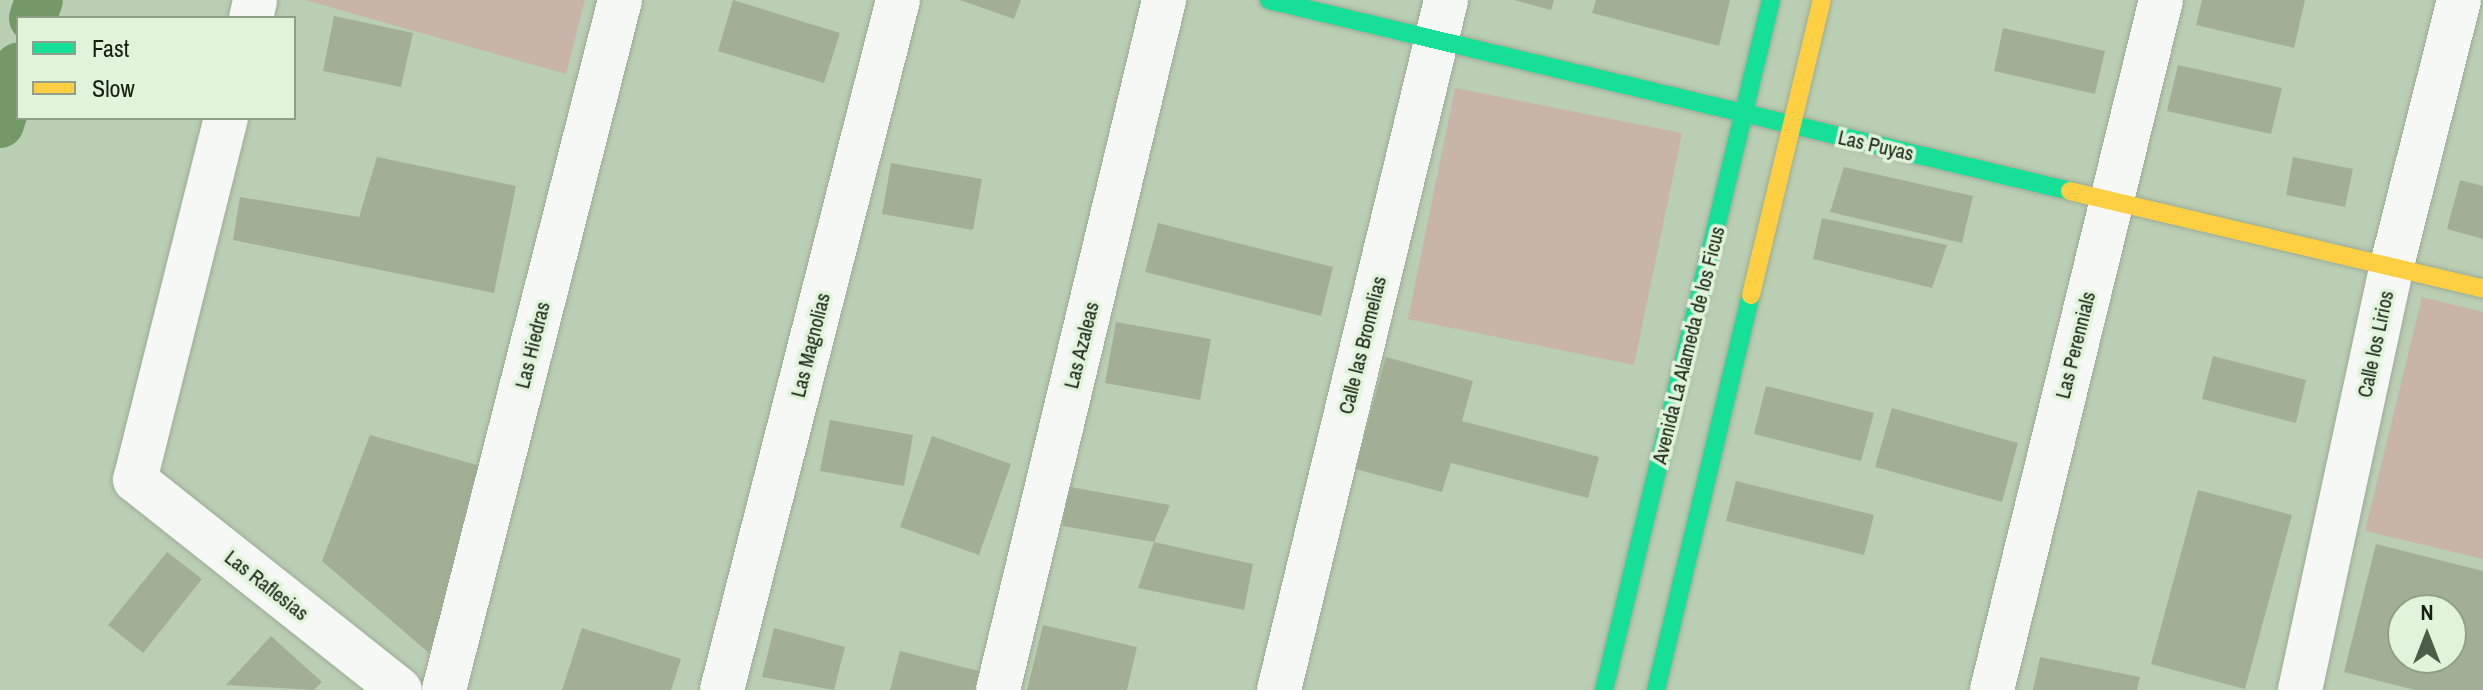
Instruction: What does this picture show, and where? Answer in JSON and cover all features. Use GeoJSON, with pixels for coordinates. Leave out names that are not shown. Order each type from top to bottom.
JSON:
{"type":"FeatureCollection","features":[{"type":"Feature","properties":{"kind":"street","name":"Las Hiedras"},"geometry":{"type":"LineString","coordinates":[[444,690],[620,0]]}},
{"type":"Feature","properties":{"kind":"street","name":"Las Magnolias"},"geometry":{"type":"LineString","coordinates":[[722,690],[898,0]]}},
{"type":"Feature","properties":{"kind":"street","name":"Las Azaleas"},"geometry":{"type":"LineString","coordinates":[[998,690],[1164,0]]}},
{"type":"Feature","properties":{"kind":"street","name":"Las Puyas"},"geometry":{"type":"LineString","coordinates":[[1269,0],[1441,20],[1745,114],[2483,289]]}},
{"type":"Feature","properties":{"kind":"street","name":"Avenida La Alameda de los Ficus"},"geometry":{"type":"LineString","coordinates":[[1604,690],[1771,0]]}},
{"type":"Feature","properties":{"kind":"street"},"geometry":{"type":"LineString","coordinates":[[1656,690],[1822,0]]}},
{"type":"Feature","properties":{"kind":"street","name":"Las Perennials"},"geometry":{"type":"LineString","coordinates":[[1992,690],[2161,0]]}},
{"type":"Feature","properties":{"kind":"street","name":"Calle los Lirios"},"geometry":{"type":"LineString","coordinates":[[2300,690],[2391,269],[2459,0]]}},
{"type":"Feature","properties":{"kind":"street","name":"Calle las Bromelias"},"geometry":{"type":"LineString","coordinates":[[1279,690],[1441,20]]}},
{"type":"Feature","properties":{"kind":"street","name":"Las Raflesias"},"geometry":{"type":"LineString","coordinates":[[225,120],[135,480],[400,690]]}},
{"type":"Feature","properties":{"kind":"shaded area"},"geometry":{"type":"Polygon","coordinates":[[[305,0],[585,0],[566,74],[305,0]]]}},
{"type":"Feature","properties":{"kind":"shaded area"},"geometry":{"type":"Polygon","coordinates":[[[1455,88],[1682,133],[1634,365],[1408,319],[1455,88]]]}},
{"type":"Feature","properties":{"kind":"shaded area"},"geometry":{"type":"Polygon","coordinates":[[[2422,297],[2483,312],[2483,559],[2365,531],[2422,297]]]}},
{"type":"Feature","properties":{"kind":"building"},"geometry":{"type":"Polygon","coordinates":[[[733,0],[840,33],[824,83],[718,51],[733,0]]]}},
{"type":"Feature","properties":{"kind":"building"},"geometry":{"type":"Polygon","coordinates":[[[960,0],[1021,0],[1014,19],[960,0]]]}},
{"type":"Feature","properties":{"kind":"building"},"geometry":{"type":"Polygon","coordinates":[[[1514,0],[1554,0],[1551,10],[1514,0]]]}},
{"type":"Feature","properties":{"kind":"building"},"geometry":{"type":"Polygon","coordinates":[[[1596,0],[1730,0],[1719,46],[1592,13],[1596,0]]]}},
{"type":"Feature","properties":{"kind":"building"},"geometry":{"type":"Polygon","coordinates":[[[2202,0],[2305,0],[2294,48],[2196,25],[2202,0]]]}},
{"type":"Feature","properties":{"kind":"building"},"geometry":{"type":"Polygon","coordinates":[[[334,16],[413,33],[401,87],[323,71],[334,16]]]}},
{"type":"Feature","properties":{"kind":"building"},"geometry":{"type":"Polygon","coordinates":[[[2003,28],[2105,51],[2095,94],[1994,71],[2003,28]]]}},
{"type":"Feature","properties":{"kind":"building"},"geometry":{"type":"Polygon","coordinates":[[[2178,65],[2282,88],[2271,134],[2167,111],[2178,65]]]}},
{"type":"Feature","properties":{"kind":"building"},"geometry":{"type":"Polygon","coordinates":[[[377,157],[516,186],[494,293],[233,240],[240,197],[359,217],[377,157]]]}},
{"type":"Feature","properties":{"kind":"building"},"geometry":{"type":"Polygon","coordinates":[[[2293,157],[2353,169],[2345,207],[2286,195],[2293,157]]]}},
{"type":"Feature","properties":{"kind":"building"},"geometry":{"type":"Polygon","coordinates":[[[891,163],[982,179],[973,230],[882,214],[891,163]]]}},
{"type":"Feature","properties":{"kind":"building"},"geometry":{"type":"Polygon","coordinates":[[[1844,167],[1973,196],[1962,243],[1830,212],[1844,167]]]}},
{"type":"Feature","properties":{"kind":"building"},"geometry":{"type":"Polygon","coordinates":[[[2460,180],[2483,186],[2483,239],[2447,229],[2460,180]]]}},
{"type":"Feature","properties":{"kind":"building"},"geometry":{"type":"Polygon","coordinates":[[[1822,218],[1947,245],[1932,288],[1813,259],[1822,218]]]}},
{"type":"Feature","properties":{"kind":"building"},"geometry":{"type":"Polygon","coordinates":[[[1158,223],[1333,267],[1321,316],[1145,272],[1158,223]]]}},
{"type":"Feature","properties":{"kind":"building"},"geometry":{"type":"Polygon","coordinates":[[[1116,322],[1211,339],[1200,400],[1105,383],[1116,322]]]}},
{"type":"Feature","properties":{"kind":"building"},"geometry":{"type":"Polygon","coordinates":[[[2213,356],[2306,380],[2296,423],[2202,399],[2213,356]]]}},
{"type":"Feature","properties":{"kind":"building"},"geometry":{"type":"Polygon","coordinates":[[[1386,357],[1473,381],[1462,421],[1599,457],[1588,498],[1451,463],[1442,492],[1355,469],[1386,357]]]}},
{"type":"Feature","properties":{"kind":"building"},"geometry":{"type":"Polygon","coordinates":[[[1766,386],[1874,413],[1861,461],[1754,434],[1766,386]]]}},
{"type":"Feature","properties":{"kind":"building"},"geometry":{"type":"Polygon","coordinates":[[[1892,408],[2018,443],[2002,502],[1875,467],[1892,408]]]}},
{"type":"Feature","properties":{"kind":"building"},"geometry":{"type":"Polygon","coordinates":[[[830,420],[913,435],[904,486],[820,471],[830,420]]]}},
{"type":"Feature","properties":{"kind":"building"},"geometry":{"type":"Polygon","coordinates":[[[370,435],[491,469],[429,653],[322,561],[370,435]]]}},
{"type":"Feature","properties":{"kind":"building"},"geometry":{"type":"Polygon","coordinates":[[[932,436],[1011,464],[979,555],[900,527],[932,436]]]}},
{"type":"Feature","properties":{"kind":"building"},"geometry":{"type":"Polygon","coordinates":[[[1736,481],[1874,515],[1864,555],[1726,521],[1736,481]]]}},
{"type":"Feature","properties":{"kind":"building"},"geometry":{"type":"Polygon","coordinates":[[[1065,486],[1170,505],[1154,542],[1063,526],[1065,486]]]}},
{"type":"Feature","properties":{"kind":"building"},"geometry":{"type":"Polygon","coordinates":[[[2198,490],[2292,515],[2245,689],[2151,664],[2198,490]]]}},
{"type":"Feature","properties":{"kind":"building"},"geometry":{"type":"Polygon","coordinates":[[[1154,542],[1253,564],[1244,610],[1138,588],[1154,542]]]}},
{"type":"Feature","properties":{"kind":"building"},"geometry":{"type":"Polygon","coordinates":[[[2376,544],[2483,571],[2483,690],[2415,690],[2344,672],[2376,544]]]}},
{"type":"Feature","properties":{"kind":"building"},"geometry":{"type":"Polygon","coordinates":[[[167,552],[202,579],[143,653],[108,625],[167,552]]]}},
{"type":"Feature","properties":{"kind":"building"},"geometry":{"type":"Polygon","coordinates":[[[1043,625],[1137,647],[1127,690],[1027,690],[1043,625]]]}},
{"type":"Feature","properties":{"kind":"building"},"geometry":{"type":"Polygon","coordinates":[[[582,628],[681,659],[671,690],[562,690],[582,628]]]}},
{"type":"Feature","properties":{"kind":"building"},"geometry":{"type":"Polygon","coordinates":[[[774,628],[845,647],[834,690],[762,677],[774,628]]]}},
{"type":"Feature","properties":{"kind":"building"},"geometry":{"type":"Polygon","coordinates":[[[271,636],[322,682],[314,690],[226,685],[271,636]]]}},
{"type":"Feature","properties":{"kind":"building"},"geometry":{"type":"Polygon","coordinates":[[[900,651],[986,673],[979,690],[890,690],[900,651]]]}},
{"type":"Feature","properties":{"kind":"building"},"geometry":{"type":"Polygon","coordinates":[[[2040,657],[2140,677],[2137,690],[2033,690],[2040,657]]]}},
{"type":"Feature","properties":{"kind":"waterway"},"geometry":{"type":"LineString","coordinates":[[34,16],[39,0]]}},
{"type":"Feature","properties":{"kind":"waterway"},"geometry":{"type":"LineString","coordinates":[[0,124],[16,73]]}},
{"type":"Feature","properties":{"kind":"traffic: fast"},"geometry":{"type":"LineString","coordinates":[[1269,0],[2070,191]]}},
{"type":"Feature","properties":{"kind":"traffic: fast"},"geometry":{"type":"LineString","coordinates":[[1604,690],[1771,0]]}},
{"type":"Feature","properties":{"kind":"traffic: fast"},"geometry":{"type":"LineString","coordinates":[[1656,690],[1751,295]]}},
{"type":"Feature","properties":{"kind":"traffic: slow"},"geometry":{"type":"LineString","coordinates":[[1751,295],[1822,0]]}},
{"type":"Feature","properties":{"kind":"traffic: slow"},"geometry":{"type":"LineString","coordinates":[[2070,191],[2483,289]]}}]}
